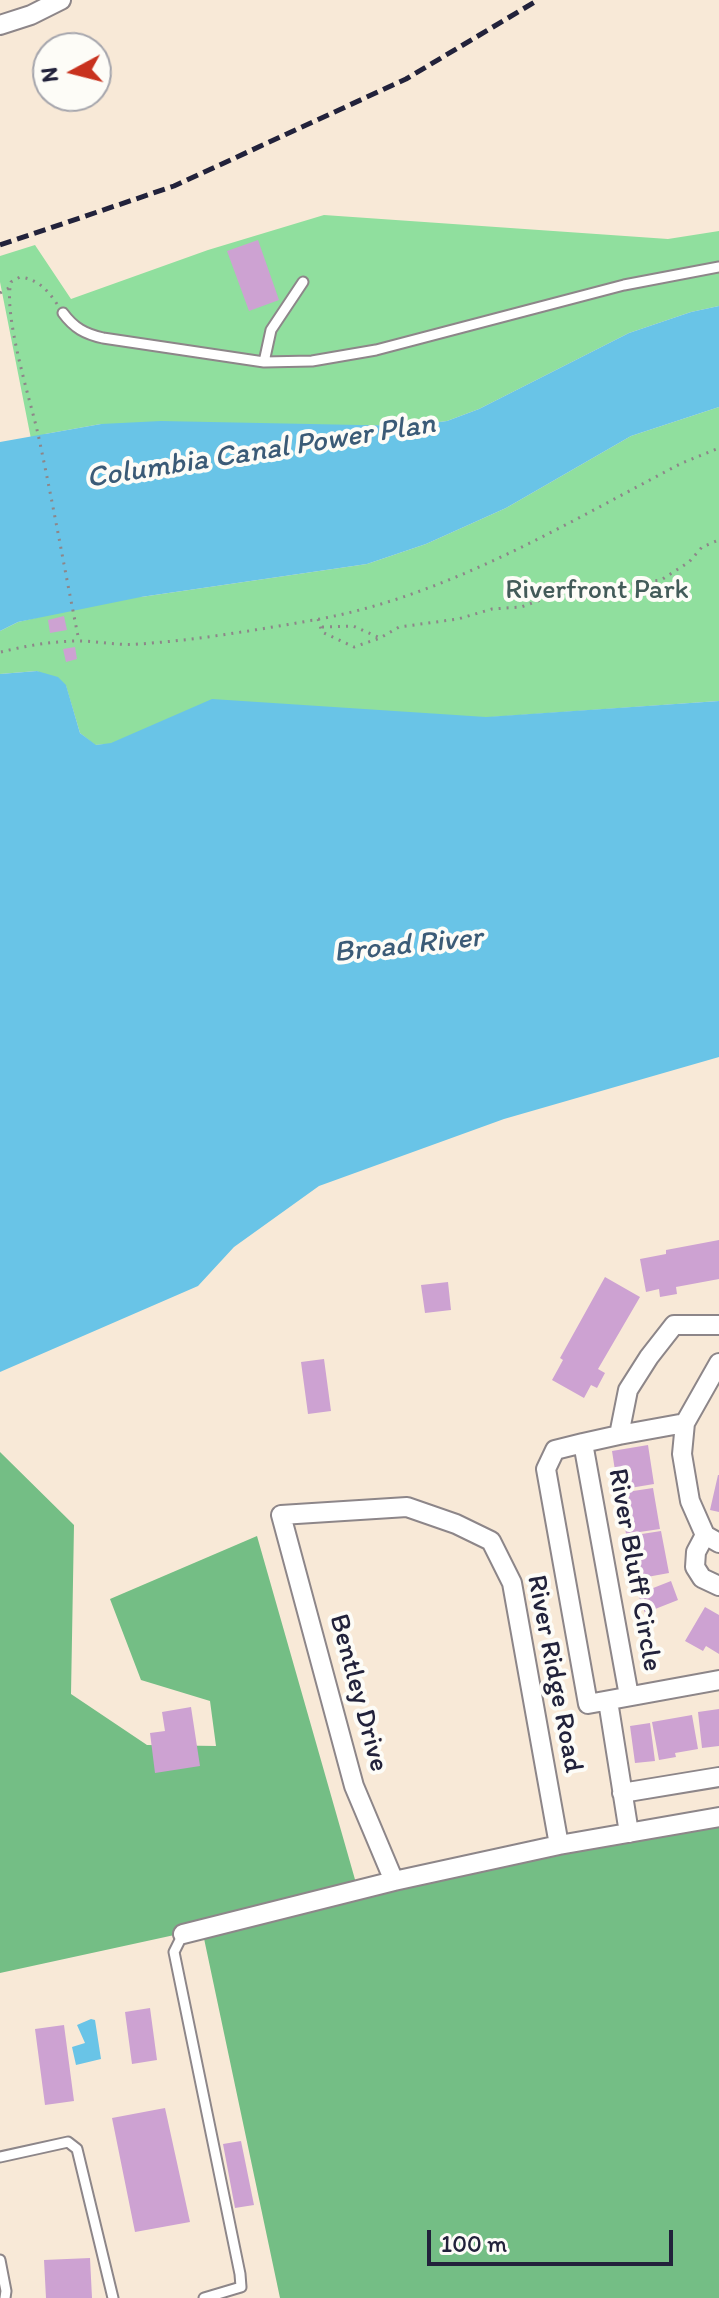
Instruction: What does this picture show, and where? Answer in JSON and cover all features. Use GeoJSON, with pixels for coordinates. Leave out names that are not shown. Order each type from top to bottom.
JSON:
{"type":"FeatureCollection","features":[{"type":"Feature","properties":{"kind":"street"},"geometry":{"type":"LineString","coordinates":[[0,25],[31,15],[61,0]]}},
{"type":"Feature","properties":{"kind":"street"},"geometry":{"type":"LineString","coordinates":[[619,1435],[628,1390],[674,1325],[719,1325]]}},
{"type":"Feature","properties":{"kind":"street"},"geometry":{"type":"LineString","coordinates":[[719,1363],[685,1423],[682,1454],[690,1501],[712,1539],[696,1552],[695,1567],[702,1578],[719,1586]]}},
{"type":"Feature","properties":{"kind":"street","name":"River Bluff Circle"},"geometry":{"type":"LineString","coordinates":[[629,1696],[583,1443],[685,1423]]}},
{"type":"Feature","properties":{"kind":"street"},"geometry":{"type":"LineString","coordinates":[[583,1443],[555,1450],[546,1469],[588,1704],[719,1680]]}},
{"type":"Feature","properties":{"kind":"street","name":"River Ridge Road"},"geometry":{"type":"LineString","coordinates":[[281,1515],[407,1507],[456,1524],[491,1541],[512,1583],[559,1845]]}},
{"type":"Feature","properties":{"kind":"street","name":"Bentley Drive"},"geometry":{"type":"LineString","coordinates":[[281,1515],[354,1786],[394,1881]]}},
{"type":"Feature","properties":{"kind":"street"},"geometry":{"type":"LineString","coordinates":[[608,1701],[629,1833]]}},
{"type":"Feature","properties":{"kind":"street"},"geometry":{"type":"LineString","coordinates":[[622,1793],[719,1777]]}},
{"type":"Feature","properties":{"kind":"street"},"geometry":{"type":"LineString","coordinates":[[183,1934],[394,1881],[559,1845],[719,1817]]}},
{"type":"Feature","properties":{"kind":"lane"},"geometry":{"type":"LineString","coordinates":[[63,313],[74,327],[89,335],[264,362],[312,361],[376,350],[624,285],[719,267]]}},
{"type":"Feature","properties":{"kind":"lane"},"geometry":{"type":"LineString","coordinates":[[264,362],[271,330],[303,282]]}},
{"type":"Feature","properties":{"kind":"lane"},"geometry":{"type":"LineString","coordinates":[[183,1934],[174,1952],[241,2287],[204,2298]]}},
{"type":"Feature","properties":{"kind":"lane"},"geometry":{"type":"LineString","coordinates":[[0,2157],[68,2142],[77,2149],[113,2298]]}},
{"type":"Feature","properties":{"kind":"lane"},"geometry":{"type":"LineString","coordinates":[[0,2260],[5,2298]]}},
{"type":"Feature","properties":{"kind":"path"},"geometry":{"type":"LineString","coordinates":[[0,293],[9,288],[14,279],[33,280],[47,290],[63,313]]}},
{"type":"Feature","properties":{"kind":"path"},"geometry":{"type":"LineString","coordinates":[[9,288],[20,364],[37,432],[79,641]]}},
{"type":"Feature","properties":{"kind":"path"},"geometry":{"type":"LineString","coordinates":[[1,652],[31,645],[79,641],[109,645],[140,644],[318,619],[389,602],[459,576],[682,463],[719,448]]}},
{"type":"Feature","properties":{"kind":"path"},"geometry":{"type":"LineString","coordinates":[[318,619],[322,632],[354,647],[399,627],[458,619],[492,609],[521,607],[557,594],[661,580],[689,562],[702,547],[719,540]]}},
{"type":"Feature","properties":{"kind":"path"},"geometry":{"type":"LineString","coordinates":[[321,627],[353,626],[380,638]]}},
{"type":"Feature","properties":{"kind":"green space","name":"Riverfront Park"},"geometry":{"type":"Polygon","coordinates":[[[324,215],[668,239],[719,231],[719,306],[629,333],[479,409],[447,421],[409,426],[101,424],[45,434],[141,597],[367,564],[426,544],[506,508],[631,436],[719,407],[719,701],[95,745],[80,733],[66,686],[37,671],[0,674],[0,631],[18,622],[65,611],[0,282],[0,256],[35,245],[71,299],[208,250],[324,215]]]}},
{"type":"Feature","properties":{"kind":"green space"},"geometry":{"type":"Polygon","coordinates":[[[0,1452],[74,1525],[71,1694],[147,1745],[216,1746],[210,1701],[141,1680],[110,1599],[257,1536],[358,1890],[719,1817],[719,2298],[280,2298],[202,1929],[0,1973],[0,1452]]]}},
{"type":"Feature","properties":{"kind":"water","name":"Columbia Canal Power Plan"},"geometry":{"type":"Polygon","coordinates":[[[719,306],[719,407],[631,436],[506,508],[426,544],[367,564],[141,597],[18,622],[0,631],[0,442],[101,424],[161,421],[409,426],[447,421],[479,409],[629,333],[719,306]]]}},
{"type":"Feature","properties":{"kind":"water","name":"Broad River"},"geometry":{"type":"Polygon","coordinates":[[[37,671],[58,677],[66,685],[80,733],[96,745],[111,743],[212,699],[486,717],[719,701],[719,1057],[504,1119],[319,1186],[234,1247],[198,1286],[0,1372],[0,674],[37,671]]]}},
{"type":"Feature","properties":{"kind":"water"},"geometry":{"type":"Polygon","coordinates":[[[95,2020],[101,2059],[76,2065],[72,2047],[85,2043],[77,2025],[95,2020]]]}},
{"type":"Feature","properties":{"kind":"building"},"geometry":{"type":"Polygon","coordinates":[[[258,240],[279,300],[249,311],[227,251],[258,240]]]}},
{"type":"Feature","properties":{"kind":"building"},"geometry":{"type":"Polygon","coordinates":[[[64,616],[67,630],[50,633],[48,620],[64,616]]]}},
{"type":"Feature","properties":{"kind":"building"},"geometry":{"type":"Polygon","coordinates":[[[75,647],[77,659],[66,662],[63,649],[75,647]]]}},
{"type":"Feature","properties":{"kind":"building"},"geometry":{"type":"Polygon","coordinates":[[[719,1240],[719,1279],[676,1287],[677,1294],[660,1297],[659,1289],[646,1292],[640,1259],[666,1254],[666,1250],[719,1240]]]}},
{"type":"Feature","properties":{"kind":"building"},"geometry":{"type":"Polygon","coordinates":[[[605,1277],[640,1297],[598,1369],[605,1373],[597,1388],[591,1385],[584,1398],[552,1380],[563,1360],[560,1358],[605,1277]]]}},
{"type":"Feature","properties":{"kind":"building"},"geometry":{"type":"Polygon","coordinates":[[[448,1282],[451,1310],[425,1313],[421,1285],[448,1282]]]}},
{"type":"Feature","properties":{"kind":"building"},"geometry":{"type":"Polygon","coordinates":[[[324,1359],[331,1411],[308,1414],[301,1362],[324,1359]]]}},
{"type":"Feature","properties":{"kind":"building"},"geometry":{"type":"Polygon","coordinates":[[[648,1445],[654,1484],[618,1490],[612,1451],[648,1445]]]}},
{"type":"Feature","properties":{"kind":"building"},"geometry":{"type":"Polygon","coordinates":[[[719,1475],[719,1512],[710,1510],[719,1475]]]}},
{"type":"Feature","properties":{"kind":"building"},"geometry":{"type":"Polygon","coordinates":[[[653,1488],[660,1529],[626,1534],[620,1493],[653,1488]]]}},
{"type":"Feature","properties":{"kind":"building"},"geometry":{"type":"Polygon","coordinates":[[[661,1531],[669,1573],[636,1579],[629,1536],[661,1531]]]}},
{"type":"Feature","properties":{"kind":"building"},"geometry":{"type":"Polygon","coordinates":[[[671,1581],[678,1600],[645,1613],[638,1594],[671,1581]]]}},
{"type":"Feature","properties":{"kind":"building"},"geometry":{"type":"Polygon","coordinates":[[[705,1607],[719,1615],[719,1654],[706,1646],[703,1651],[685,1641],[705,1607]]]}},
{"type":"Feature","properties":{"kind":"building"},"geometry":{"type":"Polygon","coordinates":[[[191,1707],[200,1766],[155,1773],[150,1733],[165,1731],[162,1712],[191,1707]]]}},
{"type":"Feature","properties":{"kind":"building"},"geometry":{"type":"Polygon","coordinates":[[[719,1709],[719,1746],[702,1748],[698,1712],[719,1709]]]}},
{"type":"Feature","properties":{"kind":"building"},"geometry":{"type":"Polygon","coordinates":[[[692,1715],[698,1749],[659,1760],[652,1722],[692,1715]]]}},
{"type":"Feature","properties":{"kind":"building"},"geometry":{"type":"Polygon","coordinates":[[[650,1723],[655,1761],[635,1763],[630,1726],[650,1723]]]}},
{"type":"Feature","properties":{"kind":"building"},"geometry":{"type":"Polygon","coordinates":[[[150,2008],[157,2060],[132,2064],[125,2012],[150,2008]]]}},
{"type":"Feature","properties":{"kind":"building"},"geometry":{"type":"Polygon","coordinates":[[[64,2025],[74,2101],[45,2105],[35,2029],[64,2025]]]}},
{"type":"Feature","properties":{"kind":"building"},"geometry":{"type":"Polygon","coordinates":[[[165,2108],[190,2222],[135,2232],[112,2118],[165,2108]]]}},
{"type":"Feature","properties":{"kind":"building"},"geometry":{"type":"Polygon","coordinates":[[[241,2141],[254,2205],[235,2208],[223,2144],[241,2141]]]}},
{"type":"Feature","properties":{"kind":"building"},"geometry":{"type":"Polygon","coordinates":[[[90,2258],[92,2298],[46,2298],[44,2260],[90,2258]]]}},
{"type":"Feature","properties":{"kind":"railway"},"geometry":{"type":"LineString","coordinates":[[0,245],[174,186],[406,79],[538,0]]}}]}
